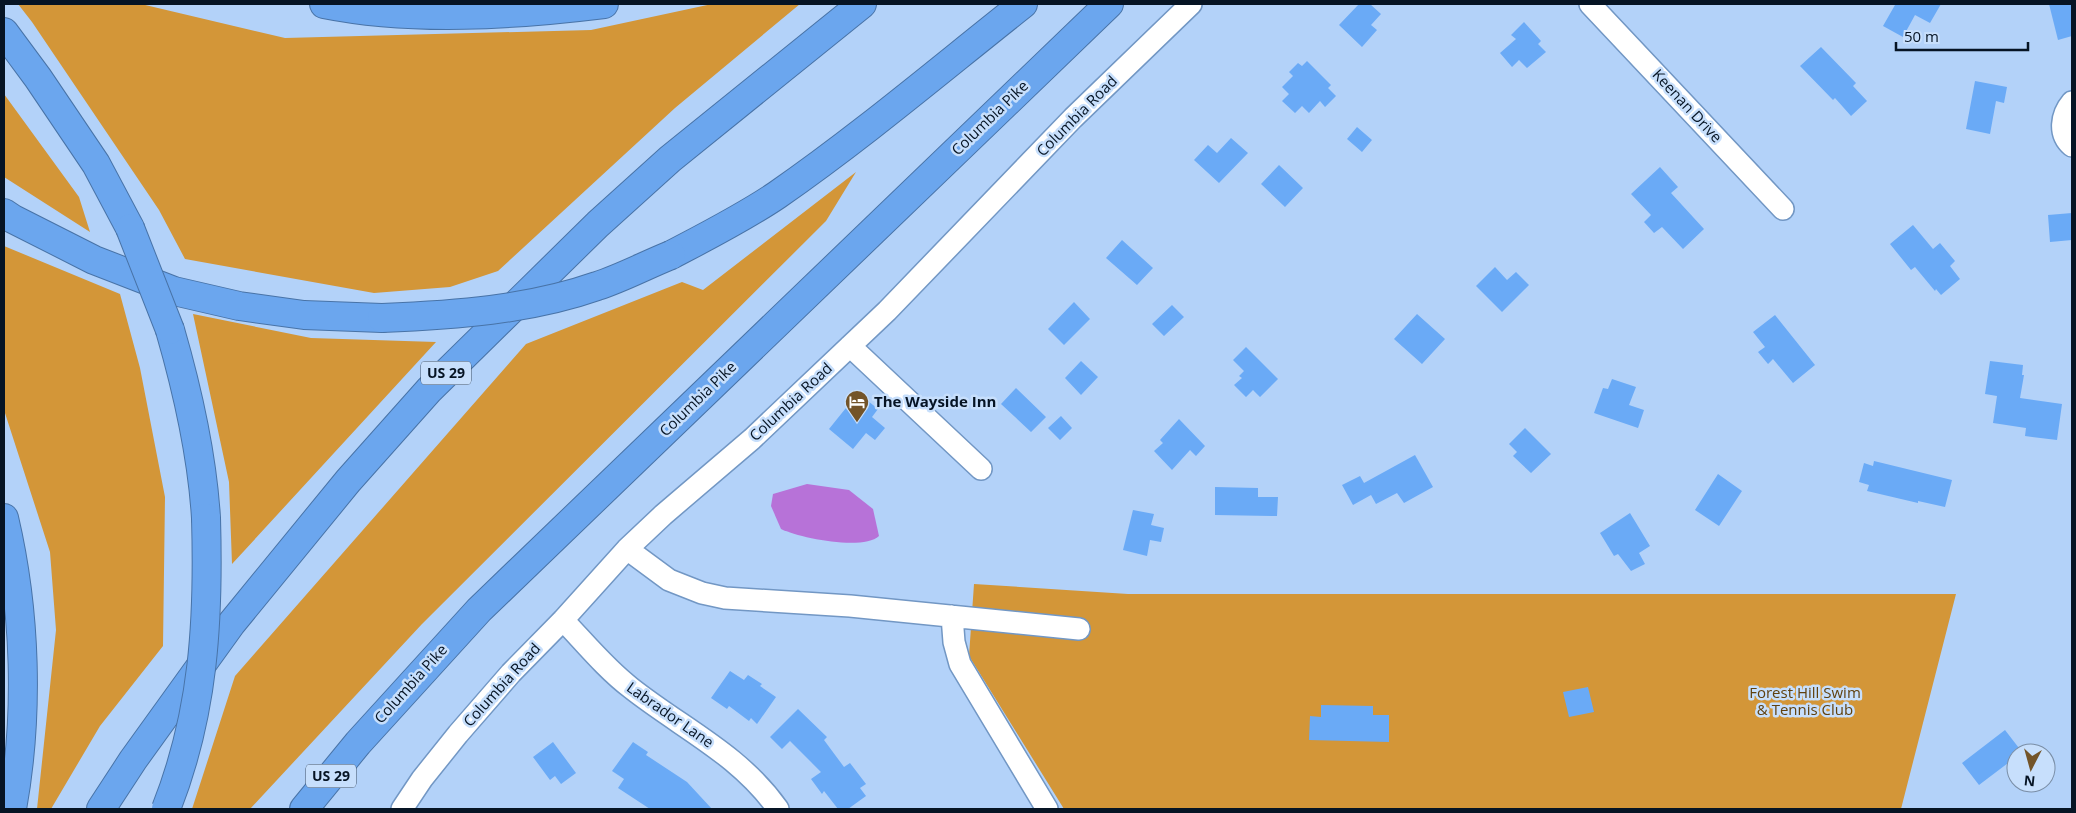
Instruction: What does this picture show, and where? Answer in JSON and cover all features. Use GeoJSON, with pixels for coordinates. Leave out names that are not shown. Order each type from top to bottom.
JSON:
{"type":"FeatureCollection","features":[{"type":"Feature","properties":{"kind":"highway"},"geometry":{"type":"LineString","coordinates":[[324,4],[400,13],[471,14],[532,12],[604,4]]}},
{"type":"Feature","properties":{"kind":"highway","name":"US 29"},"geometry":{"type":"LineString","coordinates":[[101,809],[133,760],[231,624],[348,481],[429,390],[598,224],[670,160],[862,4]]}},
{"type":"Feature","properties":{"kind":"highway"},"geometry":{"type":"LineString","coordinates":[[4,213],[94,260],[174,291],[239,306],[304,315],[382,318],[433,316],[491,310],[551,299],[597,286],[671,255],[733,222],[776,195],[832,155],[1024,4]]}},
{"type":"Feature","properties":{"kind":"highway","name":"Columbia Pike"},"geometry":{"type":"LineString","coordinates":[[304,809],[358,743],[486,603],[1109,4]]}},
{"type":"Feature","properties":{"kind":"highway"},"geometry":{"type":"LineString","coordinates":[[4,32],[38,78],[96,164],[130,228],[170,330],[187,391],[199,448],[206,518],[205,640],[198,699],[189,737],[166,809]]}},
{"type":"Feature","properties":{"kind":"highway"},"geometry":{"type":"LineString","coordinates":[[4,518],[11,549],[18,606],[22,667],[21,739],[12,809]]}},
{"type":"Feature","properties":{"kind":"highway"},"geometry":{"type":"LineString","coordinates":[[312,809],[358,743]]}},
{"type":"Feature","properties":{"kind":"street","name":"Columbia Road"},"geometry":{"type":"LineString","coordinates":[[402,809],[422,779],[458,734],[511,673],[563,620],[627,549],[663,515],[752,439],[888,311],[1073,118],[1191,4]]}},
{"type":"Feature","properties":{"kind":"street","name":"Keenan Drive"},"geometry":{"type":"LineString","coordinates":[[1590,4],[1783,209]]}},
{"type":"Feature","properties":{"kind":"street"},"geometry":{"type":"LineString","coordinates":[[2072,102],[2066,110],[2062,121],[2063,133],[2072,146]]}},
{"type":"Feature","properties":{"kind":"street"},"geometry":{"type":"LineString","coordinates":[[850,346],[980,469]]}},
{"type":"Feature","properties":{"kind":"street"},"geometry":{"type":"LineString","coordinates":[[627,549],[669,580],[686,588],[725,598],[850,606],[1079,628]]}},
{"type":"Feature","properties":{"kind":"street"},"geometry":{"type":"LineString","coordinates":[[952,616],[954,642],[960,664],[1047,809]]}},
{"type":"Feature","properties":{"kind":"street","name":"Labrador Lane"},"geometry":{"type":"LineString","coordinates":[[563,620],[615,675],[632,689],[736,762],[768,795],[778,809]]}},
{"type":"Feature","properties":{"kind":"green space"},"geometry":{"type":"Polygon","coordinates":[[[18,4],[141,4],[285,38],[591,30],[712,4],[800,4],[675,108],[498,271],[450,287],[374,293],[185,259],[159,210],[18,4]]]}},
{"type":"Feature","properties":{"kind":"green space"},"geometry":{"type":"Polygon","coordinates":[[[4,94],[79,197],[90,232],[4,177],[4,94]]]}},
{"type":"Feature","properties":{"kind":"green space"},"geometry":{"type":"Polygon","coordinates":[[[856,172],[826,221],[422,624],[250,809],[192,809],[235,676],[526,344],[682,282],[703,290],[856,172]]]}},
{"type":"Feature","properties":{"kind":"green space"},"geometry":{"type":"Polygon","coordinates":[[[4,246],[120,294],[140,368],[165,497],[163,646],[100,726],[51,809],[37,809],[56,630],[50,552],[4,410],[4,246]]]}},
{"type":"Feature","properties":{"kind":"green space"},"geometry":{"type":"Polygon","coordinates":[[[193,314],[311,338],[436,342],[232,564],[229,482],[193,314]]]}},
{"type":"Feature","properties":{"kind":"green space","name":"Forest Hill Swim & Tennis Club"},"geometry":{"type":"Polygon","coordinates":[[[974,584],[1128,594],[1956,594],[1901,809],[1064,809],[969,656],[974,584]]]}},
{"type":"Feature","properties":{"kind":"shaded area"},"geometry":{"type":"Polygon","coordinates":[[[807,484],[849,490],[873,509],[879,536],[871,540],[846,543],[802,536],[781,529],[771,506],[773,494],[807,484]]]}},
{"type":"Feature","properties":{"kind":"building"},"geometry":{"type":"Polygon","coordinates":[[[1359,4],[1370,4],[1381,14],[1371,25],[1377,30],[1362,47],[1339,25],[1359,4]]]}},
{"type":"Feature","properties":{"kind":"building"},"geometry":{"type":"Polygon","coordinates":[[[1894,4],[1941,4],[1930,23],[1915,15],[1903,37],[1883,26],[1894,4]]]}},
{"type":"Feature","properties":{"kind":"building"},"geometry":{"type":"Polygon","coordinates":[[[2049,4],[2072,4],[2072,36],[2058,40],[2049,4]]]}},
{"type":"Feature","properties":{"kind":"building"},"geometry":{"type":"Polygon","coordinates":[[[1524,22],[1541,41],[1538,44],[1546,52],[1527,68],[1519,60],[1512,67],[1500,53],[1516,39],[1511,35],[1524,22]]]}},
{"type":"Feature","properties":{"kind":"building"},"geometry":{"type":"Polygon","coordinates":[[[1821,47],[1856,83],[1853,86],[1867,101],[1851,116],[1835,98],[1833,100],[1800,66],[1821,47]]]}},
{"type":"Feature","properties":{"kind":"building"},"geometry":{"type":"Polygon","coordinates":[[[1307,61],[1331,85],[1328,88],[1336,96],[1325,107],[1320,101],[1309,113],[1302,106],[1295,113],[1282,101],[1289,94],[1282,87],[1293,76],[1289,72],[1298,63],[1302,66],[1307,61]]]}},
{"type":"Feature","properties":{"kind":"building"},"geometry":{"type":"Polygon","coordinates":[[[1975,81],[2007,87],[2004,103],[1996,101],[1990,134],[1966,129],[1975,81]]]}},
{"type":"Feature","properties":{"kind":"building"},"geometry":{"type":"Polygon","coordinates":[[[1357,127],[1372,140],[1362,152],[1347,139],[1357,127]]]}},
{"type":"Feature","properties":{"kind":"building"},"geometry":{"type":"Polygon","coordinates":[[[1231,138],[1248,153],[1219,183],[1194,160],[1208,145],[1217,153],[1231,138]]]}},
{"type":"Feature","properties":{"kind":"building"},"geometry":{"type":"Polygon","coordinates":[[[1279,165],[1303,188],[1285,207],[1261,184],[1279,165]]]}},
{"type":"Feature","properties":{"kind":"building"},"geometry":{"type":"Polygon","coordinates":[[[1660,167],[1678,187],[1671,193],[1704,229],[1683,249],[1662,227],[1654,233],[1644,222],[1651,215],[1631,194],[1660,167]]]}},
{"type":"Feature","properties":{"kind":"building"},"geometry":{"type":"Polygon","coordinates":[[[2072,213],[2072,240],[2050,242],[2048,215],[2072,213]]]}},
{"type":"Feature","properties":{"kind":"building"},"geometry":{"type":"Polygon","coordinates":[[[1913,225],[1933,249],[1940,243],[1955,261],[1950,266],[1960,279],[1941,295],[1936,289],[1935,291],[1915,267],[1911,270],[1890,244],[1913,225]]]}},
{"type":"Feature","properties":{"kind":"building"},"geometry":{"type":"Polygon","coordinates":[[[1122,240],[1153,268],[1137,285],[1106,258],[1122,240]]]}},
{"type":"Feature","properties":{"kind":"building"},"geometry":{"type":"Polygon","coordinates":[[[1495,267],[1507,280],[1516,272],[1529,285],[1502,312],[1476,286],[1495,267]]]}},
{"type":"Feature","properties":{"kind":"building"},"geometry":{"type":"Polygon","coordinates":[[[1074,302],[1090,319],[1064,345],[1048,329],[1074,302]]]}},
{"type":"Feature","properties":{"kind":"building"},"geometry":{"type":"Polygon","coordinates":[[[1172,305],[1184,317],[1164,336],[1152,324],[1172,305]]]}},
{"type":"Feature","properties":{"kind":"building"},"geometry":{"type":"Polygon","coordinates":[[[1417,314],[1445,339],[1422,364],[1394,339],[1417,314]]]}},
{"type":"Feature","properties":{"kind":"building"},"geometry":{"type":"Polygon","coordinates":[[[1775,315],[1815,365],[1793,383],[1773,359],[1768,364],[1758,352],[1765,347],[1753,332],[1775,315]]]}},
{"type":"Feature","properties":{"kind":"building"},"geometry":{"type":"Polygon","coordinates":[[[1246,347],[1278,379],[1260,397],[1253,390],[1246,397],[1234,385],[1242,378],[1239,376],[1244,371],[1233,360],[1246,347]]]}},
{"type":"Feature","properties":{"kind":"building"},"geometry":{"type":"Polygon","coordinates":[[[1081,361],[1098,377],[1081,395],[1065,378],[1081,361]]]}},
{"type":"Feature","properties":{"kind":"building"},"geometry":{"type":"Polygon","coordinates":[[[1990,361],[2023,365],[2022,375],[2024,375],[2020,398],[2062,404],[2057,440],[2025,436],[2026,428],[1993,423],[1997,396],[1985,394],[1990,361]]]}},
{"type":"Feature","properties":{"kind":"building"},"geometry":{"type":"Polygon","coordinates":[[[1612,379],[1636,387],[1629,405],[1644,410],[1638,428],[1594,413],[1603,388],[1608,389],[1612,379]]]}},
{"type":"Feature","properties":{"kind":"building"},"geometry":{"type":"Polygon","coordinates":[[[1016,388],[1046,417],[1031,432],[1001,404],[1016,388]]]}},
{"type":"Feature","properties":{"kind":"building","name":"The Wayside Inn"},"geometry":{"type":"Polygon","coordinates":[[[858,393],[878,409],[872,417],[885,428],[875,440],[866,433],[853,449],[829,429],[858,393]]]}},
{"type":"Feature","properties":{"kind":"building"},"geometry":{"type":"Polygon","coordinates":[[[1061,416],[1072,428],[1060,440],[1048,428],[1061,416]]]}},
{"type":"Feature","properties":{"kind":"building"},"geometry":{"type":"Polygon","coordinates":[[[1179,419],[1205,446],[1196,456],[1190,450],[1172,470],[1154,451],[1163,443],[1160,440],[1179,419]]]}},
{"type":"Feature","properties":{"kind":"building"},"geometry":{"type":"Polygon","coordinates":[[[1525,428],[1551,454],[1531,473],[1513,456],[1517,452],[1509,444],[1525,428]]]}},
{"type":"Feature","properties":{"kind":"building"},"geometry":{"type":"Polygon","coordinates":[[[1415,455],[1433,487],[1404,503],[1397,493],[1376,504],[1371,495],[1353,505],[1342,485],[1360,476],[1364,483],[1415,455]]]}},
{"type":"Feature","properties":{"kind":"building"},"geometry":{"type":"Polygon","coordinates":[[[1874,461],[1952,480],[1945,507],[1918,501],[1918,503],[1867,491],[1869,485],[1859,482],[1864,463],[1873,466],[1874,461]]]}},
{"type":"Feature","properties":{"kind":"building"},"geometry":{"type":"Polygon","coordinates":[[[1718,474],[1742,491],[1719,526],[1695,510],[1718,474]]]}},
{"type":"Feature","properties":{"kind":"building"},"geometry":{"type":"Polygon","coordinates":[[[1215,487],[1258,488],[1258,497],[1278,497],[1277,516],[1215,515],[1215,487]]]}},
{"type":"Feature","properties":{"kind":"building"},"geometry":{"type":"Polygon","coordinates":[[[1133,510],[1154,514],[1151,525],[1164,528],[1161,542],[1150,540],[1147,556],[1123,550],[1133,510]]]}},
{"type":"Feature","properties":{"kind":"building"},"geometry":{"type":"Polygon","coordinates":[[[1630,513],[1650,546],[1639,553],[1645,564],[1631,571],[1618,554],[1614,556],[1600,533],[1630,513]]]}},
{"type":"Feature","properties":{"kind":"building"},"geometry":{"type":"Polygon","coordinates":[[[730,671],[744,680],[748,675],[762,684],[760,686],[776,697],[757,724],[751,718],[749,721],[729,706],[727,709],[711,698],[730,671]]]}},
{"type":"Feature","properties":{"kind":"building"},"geometry":{"type":"Polygon","coordinates":[[[1588,687],[1594,712],[1569,717],[1563,692],[1588,687]]]}},
{"type":"Feature","properties":{"kind":"building"},"geometry":{"type":"Polygon","coordinates":[[[1321,705],[1373,706],[1373,715],[1389,715],[1389,742],[1309,740],[1310,716],[1321,717],[1321,705]]]}},
{"type":"Feature","properties":{"kind":"building"},"geometry":{"type":"Polygon","coordinates":[[[798,709],[827,737],[824,740],[844,767],[850,763],[866,784],[860,788],[866,796],[848,809],[838,809],[824,791],[822,794],[811,779],[821,772],[790,741],[782,749],[770,737],[798,709]]]}},
{"type":"Feature","properties":{"kind":"building"},"geometry":{"type":"Polygon","coordinates":[[[2005,730],[2015,743],[2006,743],[2006,765],[1979,785],[1962,763],[2005,730]]]}},
{"type":"Feature","properties":{"kind":"building"},"geometry":{"type":"Polygon","coordinates":[[[553,742],[576,773],[561,784],[555,776],[550,780],[533,757],[553,742]]]}},
{"type":"Feature","properties":{"kind":"building"},"geometry":{"type":"Polygon","coordinates":[[[633,742],[648,752],[646,755],[687,782],[712,809],[650,809],[618,788],[624,779],[612,771],[633,742]]]}},
{"type":"Feature","properties":{"kind":"place","name":"The Wayside Inn"},"geometry":{"type":"Point","coordinates":[857,423]}}]}
